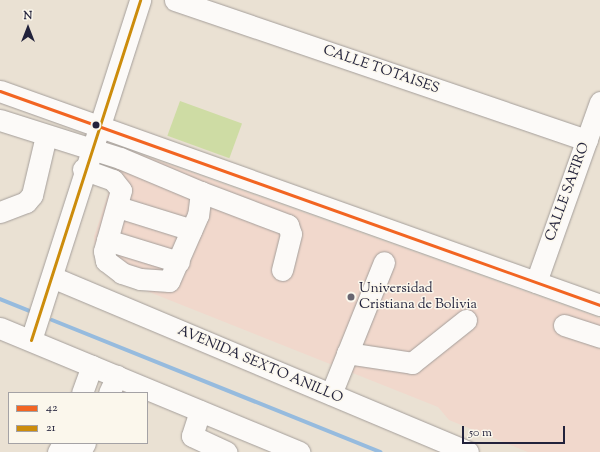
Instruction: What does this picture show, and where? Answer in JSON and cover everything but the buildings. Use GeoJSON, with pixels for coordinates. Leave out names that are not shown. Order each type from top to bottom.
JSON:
{"type":"FeatureCollection","features":[{"type":"Feature","properties":{"kind":"street"},"geometry":{"type":"LineString","coordinates":[[31,340],[52,277],[83,169],[140,0]]}},
{"type":"Feature","properties":{"kind":"street","name":"CALLE TOTAISES"},"geometry":{"type":"LineString","coordinates":[[175,0],[587,140]]}},
{"type":"Feature","properties":{"kind":"street"},"geometry":{"type":"LineString","coordinates":[[0,92],[600,305]]}},
{"type":"Feature","properties":{"kind":"street","name":"CALLE SAFIRO"},"geometry":{"type":"LineString","coordinates":[[536,282],[600,102]]}},
{"type":"Feature","properties":{"kind":"street"},"geometry":{"type":"LineString","coordinates":[[0,120],[90,149],[288,225],[291,234],[282,270]]}},
{"type":"Feature","properties":{"kind":"street"},"geometry":{"type":"LineString","coordinates":[[0,212],[26,202],[32,195],[46,136]]}},
{"type":"Feature","properties":{"kind":"street"},"geometry":{"type":"LineString","coordinates":[[83,169],[119,185],[118,207],[107,240],[106,261],[122,273],[140,279],[170,281],[192,230],[201,192]]}},
{"type":"Feature","properties":{"kind":"street"},"geometry":{"type":"LineString","coordinates":[[118,207],[192,230]]}},
{"type":"Feature","properties":{"kind":"street"},"geometry":{"type":"LineString","coordinates":[[107,240],[179,262]]}},
{"type":"Feature","properties":{"kind":"street"},"geometry":{"type":"LineString","coordinates":[[331,394],[384,262]]}},
{"type":"Feature","properties":{"kind":"street","name":"AVENIDA SEXTO ANILLO"},"geometry":{"type":"LineString","coordinates":[[52,277],[468,452]]}},
{"type":"Feature","properties":{"kind":"street"},"geometry":{"type":"LineString","coordinates":[[347,353],[412,363],[466,320]]}},
{"type":"Feature","properties":{"kind":"street"},"geometry":{"type":"LineString","coordinates":[[564,325],[600,337]]}},
{"type":"Feature","properties":{"kind":"street"},"geometry":{"type":"LineString","coordinates":[[0,328],[92,366],[113,384],[139,392]]}},
{"type":"Feature","properties":{"kind":"street"},"geometry":{"type":"LineString","coordinates":[[82,392],[92,366]]}},
{"type":"Feature","properties":{"kind":"street"},"geometry":{"type":"LineString","coordinates":[[148,395],[200,411],[291,450]]}},
{"type":"Feature","properties":{"kind":"street"},"geometry":{"type":"LineString","coordinates":[[200,411],[192,436],[227,452]]}},
{"type":"Feature","properties":{"kind":"shaded area","name":"Universidad Cristiana de Bolivia"},"geometry":{"type":"Polygon","coordinates":[[[123,148],[600,318],[600,452],[528,452],[449,420],[438,407],[109,276],[96,255],[94,237],[123,148]]]}},
{"type":"Feature","properties":{"kind":"green space"},"geometry":{"type":"Polygon","coordinates":[[[180,101],[242,124],[229,158],[167,136],[180,101]]]}},
{"type":"Feature","properties":{"kind":"waterway"},"geometry":{"type":"LineString","coordinates":[[0,299],[32,312]]}},
{"type":"Feature","properties":{"kind":"waterway"},"geometry":{"type":"LineString","coordinates":[[52,320],[380,452]]}},
{"type":"Feature","properties":{"kind":"transit line","name":"21"},"geometry":{"type":"LineString","coordinates":[[31,340],[140,0]]}},
{"type":"Feature","properties":{"kind":"transit line","name":"42"},"geometry":{"type":"LineString","coordinates":[[0,91],[600,305]]}},
{"type":"Feature","properties":{"kind":"place","name":"Universidad Cristiana de Bolivia"},"geometry":{"type":"Point","coordinates":[351,297]}}]}
